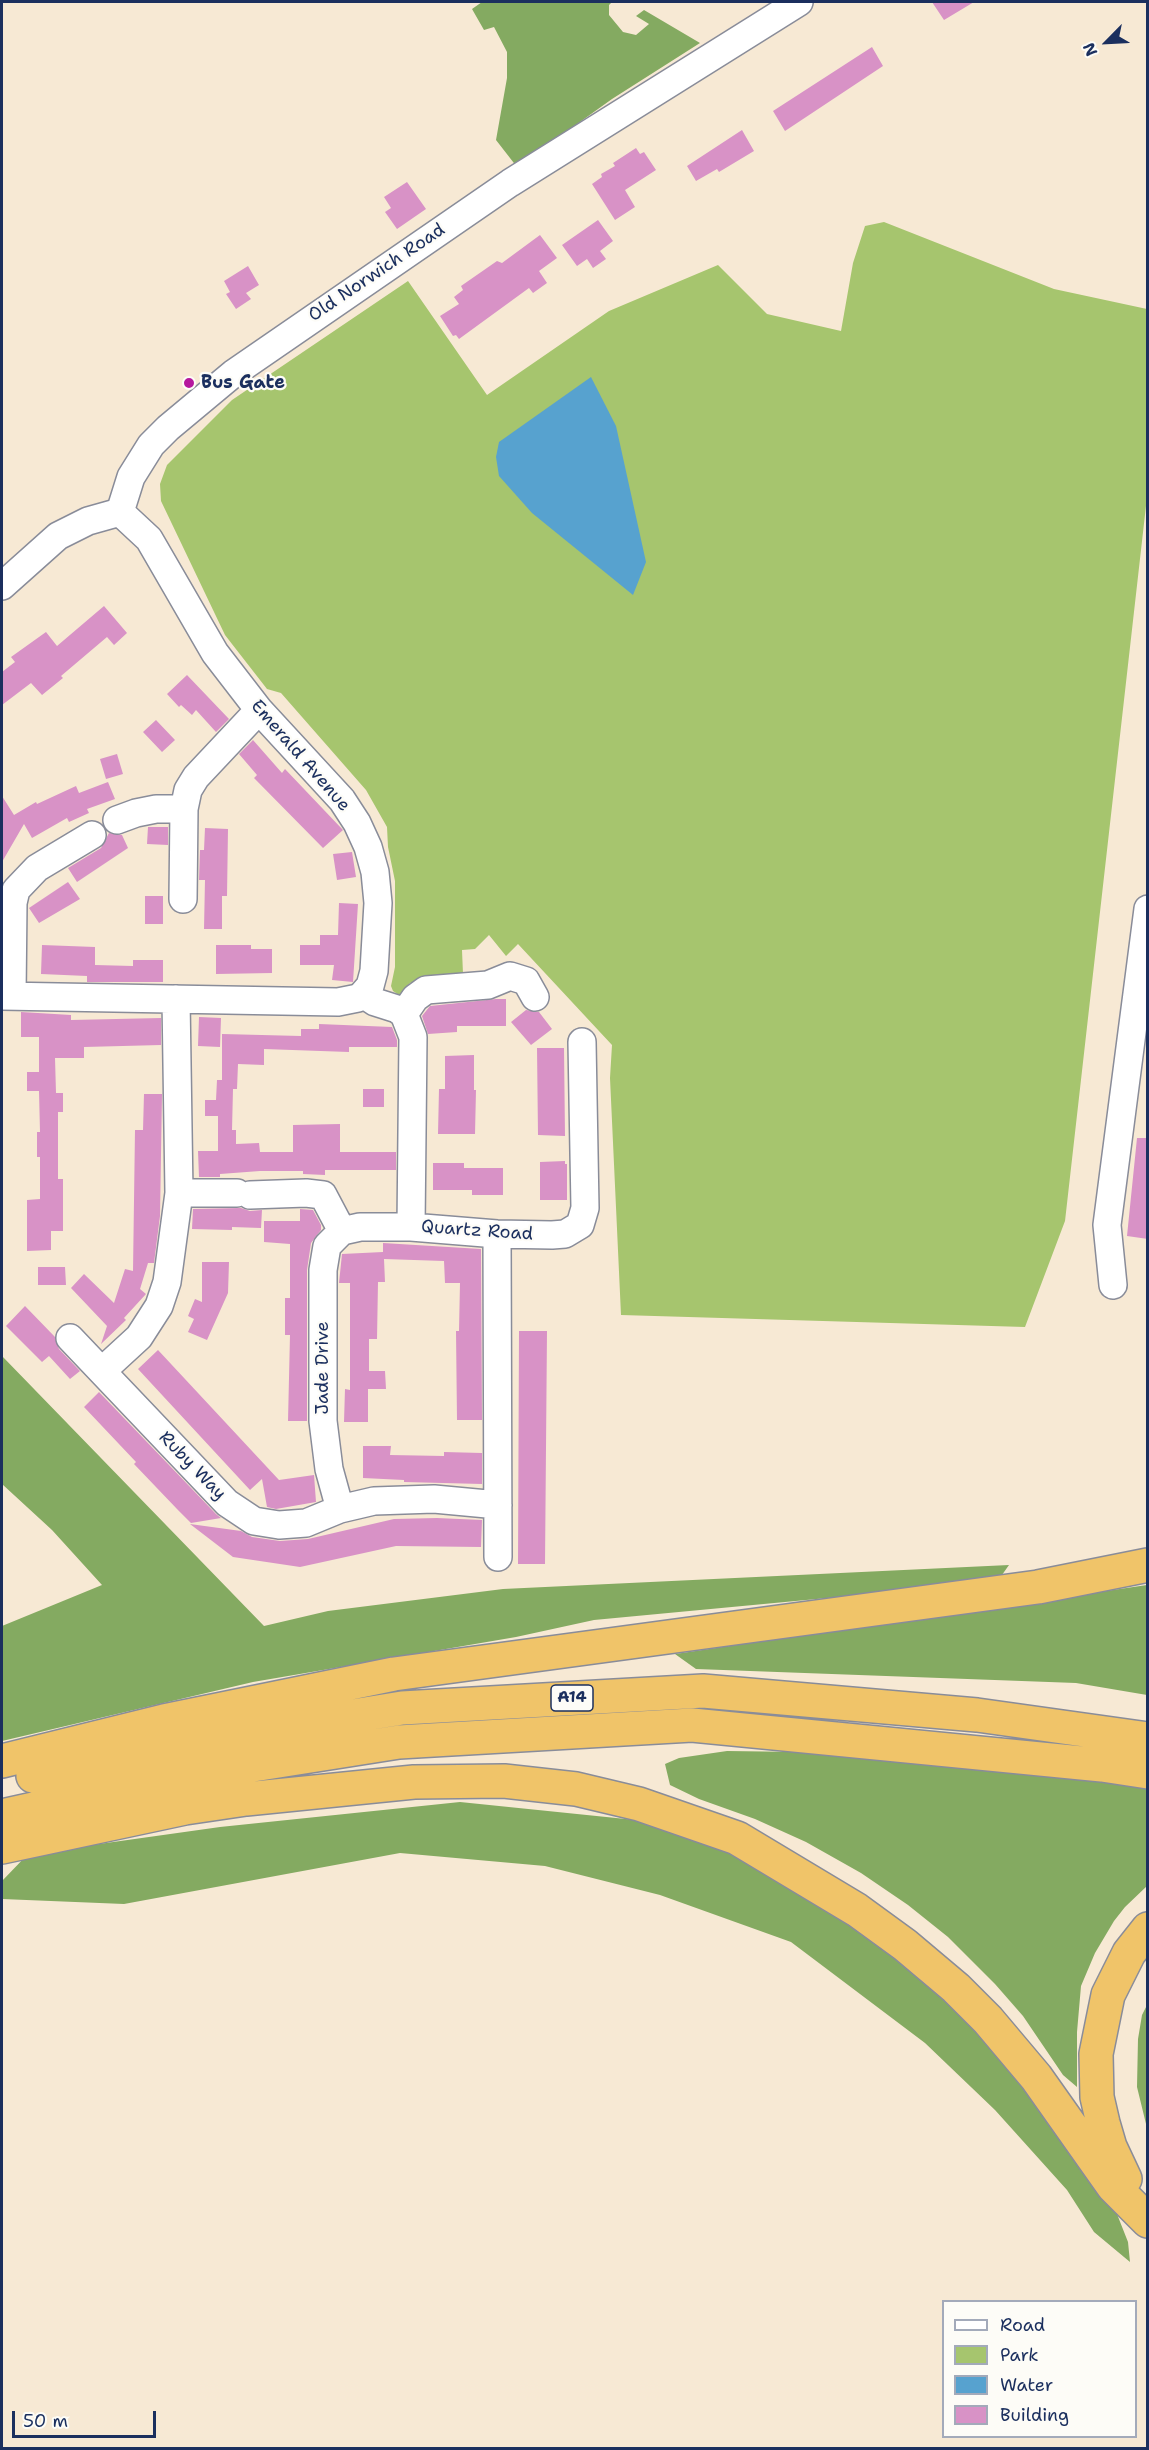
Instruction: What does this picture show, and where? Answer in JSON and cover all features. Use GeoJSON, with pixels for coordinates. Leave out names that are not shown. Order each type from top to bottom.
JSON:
{"type":"FeatureCollection","features":[{"type":"Feature","properties":{"kind":"highway"},"geometry":{"type":"LineString","coordinates":[[2,1761],[164,1722],[394,1674],[1038,1587],[1148,1565]]}},
{"type":"Feature","properties":{"kind":"highway","name":"A14"},"geometry":{"type":"LineString","coordinates":[[2,1782],[170,1746],[402,1708],[703,1691],[977,1715],[1148,1739]]}},
{"type":"Feature","properties":{"kind":"highway","name":"A14"},"geometry":{"type":"LineString","coordinates":[[2,1816],[177,1778],[399,1742],[692,1725],[1102,1765],[1148,1772]]}},
{"type":"Feature","properties":{"kind":"highway"},"geometry":{"type":"LineString","coordinates":[[2,1847],[185,1808],[246,1799],[414,1782],[504,1781],[576,1789],[639,1804],[737,1838],[858,1910],[905,1945],[956,1988],[988,2020],[1036,2077],[1113,2186],[1142,2215]]}},
{"type":"Feature","properties":{"kind":"highway"},"geometry":{"type":"LineString","coordinates":[[1142,2215],[1110,2147],[1103,2123],[1097,2097],[1096,2054],[1108,1995],[1129,1953],[1148,1929]]}},
{"type":"Feature","properties":{"kind":"street","name":"Old Norwich Road"},"geometry":{"type":"LineString","coordinates":[[120,512],[131,477],[151,446],[168,428],[234,373],[510,183],[799,2]]}},
{"type":"Feature","properties":{"kind":"street"},"geometry":{"type":"LineString","coordinates":[[2,586],[58,536],[88,521],[120,512]]}},
{"type":"Feature","properties":{"kind":"street","name":"Emerald Avenue"},"geometry":{"type":"LineString","coordinates":[[120,512],[149,539],[215,653],[259,710],[342,800],[357,823],[368,847],[376,882],[377,934],[374,971],[370,986],[363,994]]}},
{"type":"Feature","properties":{"kind":"street"},"geometry":{"type":"LineString","coordinates":[[183,899],[184,809],[188,790],[196,777],[259,710]]}},
{"type":"Feature","properties":{"kind":"street"},"geometry":{"type":"LineString","coordinates":[[117,820],[156,809],[184,809]]}},
{"type":"Feature","properties":{"kind":"street"},"geometry":{"type":"LineString","coordinates":[[92,835],[48,848],[38,868],[16,890],[13,903],[7,996],[338,1002],[358,998],[363,994],[375,1002],[398,1009],[405,1014],[414,998],[426,990],[488,985],[510,976],[526,981],[535,997]]}},
{"type":"Feature","properties":{"kind":"street"},"geometry":{"type":"LineString","coordinates":[[1113,1284],[1107,1226],[1148,909]]}},
{"type":"Feature","properties":{"kind":"street"},"geometry":{"type":"LineString","coordinates":[[102,1371],[139,1337],[159,1306],[167,1282],[179,1193],[176,999]]}},
{"type":"Feature","properties":{"kind":"street","name":"Quartz Road"},"geometry":{"type":"LineString","coordinates":[[405,1014],[414,1048],[411,1227],[497,1234],[565,1234],[573,1231],[583,1220],[582,1042]]}},
{"type":"Feature","properties":{"kind":"street"},"geometry":{"type":"LineString","coordinates":[[179,1193],[323,1195],[342,1231],[360,1227],[411,1227]]}},
{"type":"Feature","properties":{"kind":"street","name":"Jade Drive"},"geometry":{"type":"LineString","coordinates":[[340,1509],[329,1469],[322,1421],[323,1270],[327,1246],[342,1231]]}},
{"type":"Feature","properties":{"kind":"street"},"geometry":{"type":"LineString","coordinates":[[497,1234],[498,1557]]}},
{"type":"Feature","properties":{"kind":"street","name":"Ruby Way"},"geometry":{"type":"LineString","coordinates":[[70,1338],[226,1503],[254,1521],[279,1525],[306,1523],[340,1509],[374,1501],[434,1499],[498,1505]]}},
{"type":"Feature","properties":{"kind":"green space"},"geometry":{"type":"Polygon","coordinates":[[[482,2],[612,2],[609,5],[609,15],[623,32],[636,35],[649,24],[636,16],[644,10],[700,43],[612,99],[517,167],[496,140],[507,78],[507,52],[494,27],[484,30],[472,9],[482,2]]]}},
{"type":"Feature","properties":{"kind":"green space"},"geometry":{"type":"Polygon","coordinates":[[[884,222],[1054,289],[1147,309],[1147,497],[1065,1221],[1025,1327],[621,1315],[610,1078],[612,1045],[518,944],[506,956],[489,935],[475,949],[462,950],[463,974],[434,976],[410,983],[399,995],[393,991],[391,986],[395,967],[395,881],[388,847],[387,827],[366,790],[281,693],[267,689],[225,635],[161,501],[160,484],[167,465],[232,400],[408,281],[487,395],[609,311],[718,265],[767,314],[841,331],[853,263],[865,226],[884,222]]]}},
{"type":"Feature","properties":{"kind":"green space"},"geometry":{"type":"Polygon","coordinates":[[[2,1356],[264,1626],[328,1611],[503,1589],[1009,1565],[997,1582],[594,1620],[516,1637],[253,1682],[2,1741],[2,1626],[102,1585],[52,1530],[2,1484],[2,1356]]]}},
{"type":"Feature","properties":{"kind":"green space"},"geometry":{"type":"Polygon","coordinates":[[[1147,1585],[1147,1695],[1076,1683],[696,1669],[675,1654],[1147,1585]]]}},
{"type":"Feature","properties":{"kind":"green space"},"geometry":{"type":"Polygon","coordinates":[[[727,1751],[800,1752],[1147,1783],[1147,1886],[1114,1921],[1095,1953],[1081,1986],[1077,2032],[1077,2087],[1063,2075],[1023,2016],[995,1984],[948,1937],[908,1905],[861,1873],[806,1842],[670,1785],[665,1764],[679,1758],[727,1751]]]}},
{"type":"Feature","properties":{"kind":"green space"},"geometry":{"type":"Polygon","coordinates":[[[460,1802],[655,1822],[736,1856],[825,1901],[972,2007],[1115,2209],[1128,2242],[1130,2262],[1094,2232],[1067,2190],[995,2110],[925,2043],[791,1942],[660,1895],[545,1866],[400,1853],[124,1904],[2,1899],[2,1881],[28,1854],[220,1827],[460,1802]]]}},
{"type":"Feature","properties":{"kind":"green space"},"geometry":{"type":"Polygon","coordinates":[[[1147,2005],[1147,2128],[1137,2087],[1138,2039],[1142,2015],[1147,2005]]]}},
{"type":"Feature","properties":{"kind":"water"},"geometry":{"type":"Polygon","coordinates":[[[591,377],[616,426],[646,562],[633,595],[532,513],[499,476],[496,457],[499,442],[591,377]]]}},
{"type":"Feature","properties":{"kind":"building"},"geometry":{"type":"Polygon","coordinates":[[[932,2],[974,2],[944,20],[932,2]]]}},
{"type":"Feature","properties":{"kind":"building"},"geometry":{"type":"Polygon","coordinates":[[[872,47],[883,66],[785,131],[773,111],[872,47]]]}},
{"type":"Feature","properties":{"kind":"building"},"geometry":{"type":"Polygon","coordinates":[[[742,130],[754,151],[719,172],[717,169],[696,181],[687,166],[742,130]]]}},
{"type":"Feature","properties":{"kind":"building"},"geometry":{"type":"Polygon","coordinates":[[[636,148],[640,154],[644,152],[656,170],[625,190],[635,207],[615,220],[592,184],[602,177],[601,174],[615,166],[613,163],[636,148]]]}},
{"type":"Feature","properties":{"kind":"building"},"geometry":{"type":"Polygon","coordinates":[[[407,182],[426,209],[397,229],[385,212],[391,208],[384,197],[407,182]]]}},
{"type":"Feature","properties":{"kind":"building"},"geometry":{"type":"Polygon","coordinates":[[[598,220],[613,241],[600,251],[606,259],[593,268],[587,259],[577,266],[562,245],[598,220]]]}},
{"type":"Feature","properties":{"kind":"building"},"geometry":{"type":"Polygon","coordinates":[[[540,235],[557,258],[539,271],[547,283],[533,293],[529,288],[459,339],[456,335],[453,336],[440,316],[459,304],[454,297],[463,290],[461,286],[497,261],[502,263],[540,235]]]}},
{"type":"Feature","properties":{"kind":"building"},"geometry":{"type":"Polygon","coordinates":[[[248,266],[259,285],[246,293],[251,299],[236,309],[226,294],[230,292],[224,281],[248,266]]]}},
{"type":"Feature","properties":{"kind":"building"},"geometry":{"type":"Polygon","coordinates":[[[104,606],[127,633],[114,645],[107,637],[42,695],[31,683],[2,705],[2,672],[15,662],[11,657],[46,632],[57,646],[104,606]]]}},
{"type":"Feature","properties":{"kind":"building"},"geometry":{"type":"Polygon","coordinates":[[[187,675],[229,719],[216,732],[196,710],[192,715],[181,705],[179,707],[167,694],[187,675]]]}},
{"type":"Feature","properties":{"kind":"building"},"geometry":{"type":"Polygon","coordinates":[[[156,720],[175,740],[162,752],[143,732],[156,720]]]}},
{"type":"Feature","properties":{"kind":"building"},"geometry":{"type":"Polygon","coordinates":[[[253,740],[282,773],[285,769],[343,830],[323,848],[254,778],[257,775],[239,754],[253,740]]]}},
{"type":"Feature","properties":{"kind":"building"},"geometry":{"type":"Polygon","coordinates":[[[117,754],[123,774],[106,779],[100,759],[117,754]]]}},
{"type":"Feature","properties":{"kind":"building"},"geometry":{"type":"Polygon","coordinates":[[[108,782],[115,799],[87,809],[89,813],[69,822],[67,818],[32,838],[24,824],[2,862],[2,796],[14,815],[36,802],[37,804],[76,786],[79,793],[108,782]]]}},
{"type":"Feature","properties":{"kind":"building"},"geometry":{"type":"Polygon","coordinates":[[[148,827],[168,827],[168,845],[147,844],[148,827]]]}},
{"type":"Feature","properties":{"kind":"building"},"geometry":{"type":"Polygon","coordinates":[[[205,828],[228,829],[227,896],[222,896],[222,929],[204,929],[205,880],[199,880],[200,850],[204,850],[205,828]]]}},
{"type":"Feature","properties":{"kind":"building"},"geometry":{"type":"Polygon","coordinates":[[[109,833],[122,835],[128,848],[77,882],[68,868],[101,848],[109,833]]]}},
{"type":"Feature","properties":{"kind":"building"},"geometry":{"type":"Polygon","coordinates":[[[352,852],[356,877],[337,880],[333,854],[352,852]]]}},
{"type":"Feature","properties":{"kind":"building"},"geometry":{"type":"Polygon","coordinates":[[[68,882],[80,899],[39,923],[29,908],[68,882]]]}},
{"type":"Feature","properties":{"kind":"building"},"geometry":{"type":"Polygon","coordinates":[[[145,896],[163,896],[163,924],[145,924],[145,896]]]}},
{"type":"Feature","properties":{"kind":"building"},"geometry":{"type":"Polygon","coordinates":[[[339,903],[358,904],[353,982],[332,980],[334,965],[300,965],[300,945],[320,945],[320,935],[338,935],[339,903]]]}},
{"type":"Feature","properties":{"kind":"building"},"geometry":{"type":"Polygon","coordinates":[[[42,945],[95,947],[95,965],[133,966],[133,960],[163,960],[163,982],[87,982],[87,976],[41,974],[42,945]]]}},
{"type":"Feature","properties":{"kind":"building"},"geometry":{"type":"Polygon","coordinates":[[[216,945],[251,945],[251,949],[272,949],[272,973],[216,974],[216,945]]]}},
{"type":"Feature","properties":{"kind":"building"},"geometry":{"type":"Polygon","coordinates":[[[506,999],[506,1026],[457,1026],[457,1032],[428,1034],[422,1016],[430,1006],[506,999]]]}},
{"type":"Feature","properties":{"kind":"building"},"geometry":{"type":"Polygon","coordinates":[[[526,1010],[539,1012],[552,1029],[531,1045],[511,1022],[526,1010]]]}},
{"type":"Feature","properties":{"kind":"building"},"geometry":{"type":"Polygon","coordinates":[[[21,1012],[71,1015],[71,1020],[161,1018],[161,1045],[84,1047],[84,1058],[55,1058],[56,1093],[63,1093],[63,1112],[58,1112],[58,1179],[63,1179],[63,1231],[51,1231],[51,1250],[27,1251],[27,1200],[40,1199],[40,1157],[37,1157],[37,1132],[40,1132],[39,1091],[27,1091],[27,1072],[39,1072],[39,1037],[21,1037],[21,1012]]]}},
{"type":"Feature","properties":{"kind":"building"},"geometry":{"type":"Polygon","coordinates":[[[199,1017],[221,1018],[220,1047],[198,1046],[199,1017]]]}},
{"type":"Feature","properties":{"kind":"building"},"geometry":{"type":"Polygon","coordinates":[[[319,1024],[392,1027],[397,1047],[349,1047],[349,1052],[264,1049],[264,1065],[238,1064],[237,1089],[233,1089],[232,1130],[236,1130],[236,1144],[259,1143],[260,1152],[293,1152],[293,1125],[340,1124],[340,1152],[396,1152],[396,1170],[325,1170],[325,1175],[303,1174],[303,1171],[260,1171],[220,1174],[220,1177],[199,1177],[198,1151],[218,1151],[218,1116],[205,1116],[205,1100],[216,1100],[217,1080],[222,1080],[222,1034],[301,1036],[301,1029],[319,1029],[319,1024]]]}},
{"type":"Feature","properties":{"kind":"building"},"geometry":{"type":"Polygon","coordinates":[[[537,1048],[564,1048],[565,1136],[538,1135],[537,1048]]]}},
{"type":"Feature","properties":{"kind":"building"},"geometry":{"type":"Polygon","coordinates":[[[474,1055],[475,1134],[438,1134],[439,1089],[445,1089],[445,1056],[474,1055]]]}},
{"type":"Feature","properties":{"kind":"building"},"geometry":{"type":"Polygon","coordinates":[[[363,1089],[384,1089],[384,1107],[363,1107],[363,1089]]]}},
{"type":"Feature","properties":{"kind":"building"},"geometry":{"type":"Polygon","coordinates":[[[144,1094],[162,1094],[160,1216],[154,1263],[148,1263],[140,1289],[146,1294],[124,1318],[126,1320],[101,1344],[107,1326],[71,1288],[84,1274],[114,1303],[125,1269],[133,1271],[135,1130],[143,1130],[144,1094]]]}},
{"type":"Feature","properties":{"kind":"building"},"geometry":{"type":"Polygon","coordinates":[[[1137,1138],[1148,1138],[1148,1239],[1127,1236],[1137,1138]]]}},
{"type":"Feature","properties":{"kind":"building"},"geometry":{"type":"Polygon","coordinates":[[[565,1161],[567,1164],[567,1200],[540,1200],[540,1162],[565,1161]]]}},
{"type":"Feature","properties":{"kind":"building"},"geometry":{"type":"Polygon","coordinates":[[[433,1163],[464,1163],[464,1168],[503,1168],[503,1195],[472,1195],[472,1190],[433,1190],[433,1163]]]}},
{"type":"Feature","properties":{"kind":"building"},"geometry":{"type":"Polygon","coordinates":[[[241,1208],[250,1211],[262,1210],[261,1228],[192,1229],[193,1209],[241,1208]]]}},
{"type":"Feature","properties":{"kind":"building"},"geometry":{"type":"Polygon","coordinates":[[[300,1209],[313,1210],[321,1225],[321,1230],[311,1243],[307,1270],[307,1421],[288,1421],[290,1335],[285,1335],[285,1298],[290,1298],[290,1244],[264,1242],[264,1221],[300,1221],[300,1209]]]}},
{"type":"Feature","properties":{"kind":"building"},"geometry":{"type":"Polygon","coordinates":[[[383,1243],[481,1249],[482,1420],[457,1420],[456,1331],[459,1331],[460,1283],[445,1283],[444,1261],[384,1259],[385,1282],[378,1282],[377,1339],[369,1339],[369,1371],[385,1371],[386,1389],[368,1389],[368,1422],[344,1422],[345,1389],[350,1390],[350,1283],[339,1283],[342,1254],[383,1252],[383,1243]]]}},
{"type":"Feature","properties":{"kind":"building"},"geometry":{"type":"Polygon","coordinates":[[[202,1262],[229,1262],[228,1293],[207,1340],[188,1332],[194,1319],[188,1316],[195,1299],[202,1302],[202,1262]]]}},
{"type":"Feature","properties":{"kind":"building"},"geometry":{"type":"Polygon","coordinates":[[[38,1267],[65,1267],[66,1285],[38,1285],[38,1267]]]}},
{"type":"Feature","properties":{"kind":"building"},"geometry":{"type":"Polygon","coordinates":[[[25,1306],[55,1337],[59,1349],[80,1371],[70,1379],[49,1356],[42,1362],[6,1326],[25,1306]]]}},
{"type":"Feature","properties":{"kind":"building"},"geometry":{"type":"Polygon","coordinates":[[[519,1331],[547,1331],[545,1564],[518,1564],[519,1331]]]}},
{"type":"Feature","properties":{"kind":"building"},"geometry":{"type":"Polygon","coordinates":[[[158,1350],[279,1480],[314,1475],[316,1502],[276,1509],[267,1507],[262,1479],[250,1490],[138,1369],[158,1350]]]}},
{"type":"Feature","properties":{"kind":"building"},"geometry":{"type":"Polygon","coordinates":[[[99,1392],[221,1518],[191,1523],[177,1509],[84,1407],[99,1392]]]}},
{"type":"Feature","properties":{"kind":"building"},"geometry":{"type":"Polygon","coordinates":[[[363,1446],[391,1446],[390,1455],[444,1456],[444,1452],[482,1453],[482,1484],[404,1482],[404,1480],[363,1478],[363,1446]]]}},
{"type":"Feature","properties":{"kind":"building"},"geometry":{"type":"Polygon","coordinates":[[[394,1519],[482,1520],[481,1547],[396,1546],[300,1567],[233,1557],[190,1524],[241,1531],[252,1537],[280,1541],[308,1539],[394,1519]]]}},
{"type":"Feature","properties":{"kind":"place","name":"Bus Gate"},"geometry":{"type":"Point","coordinates":[189,383]}}]}
